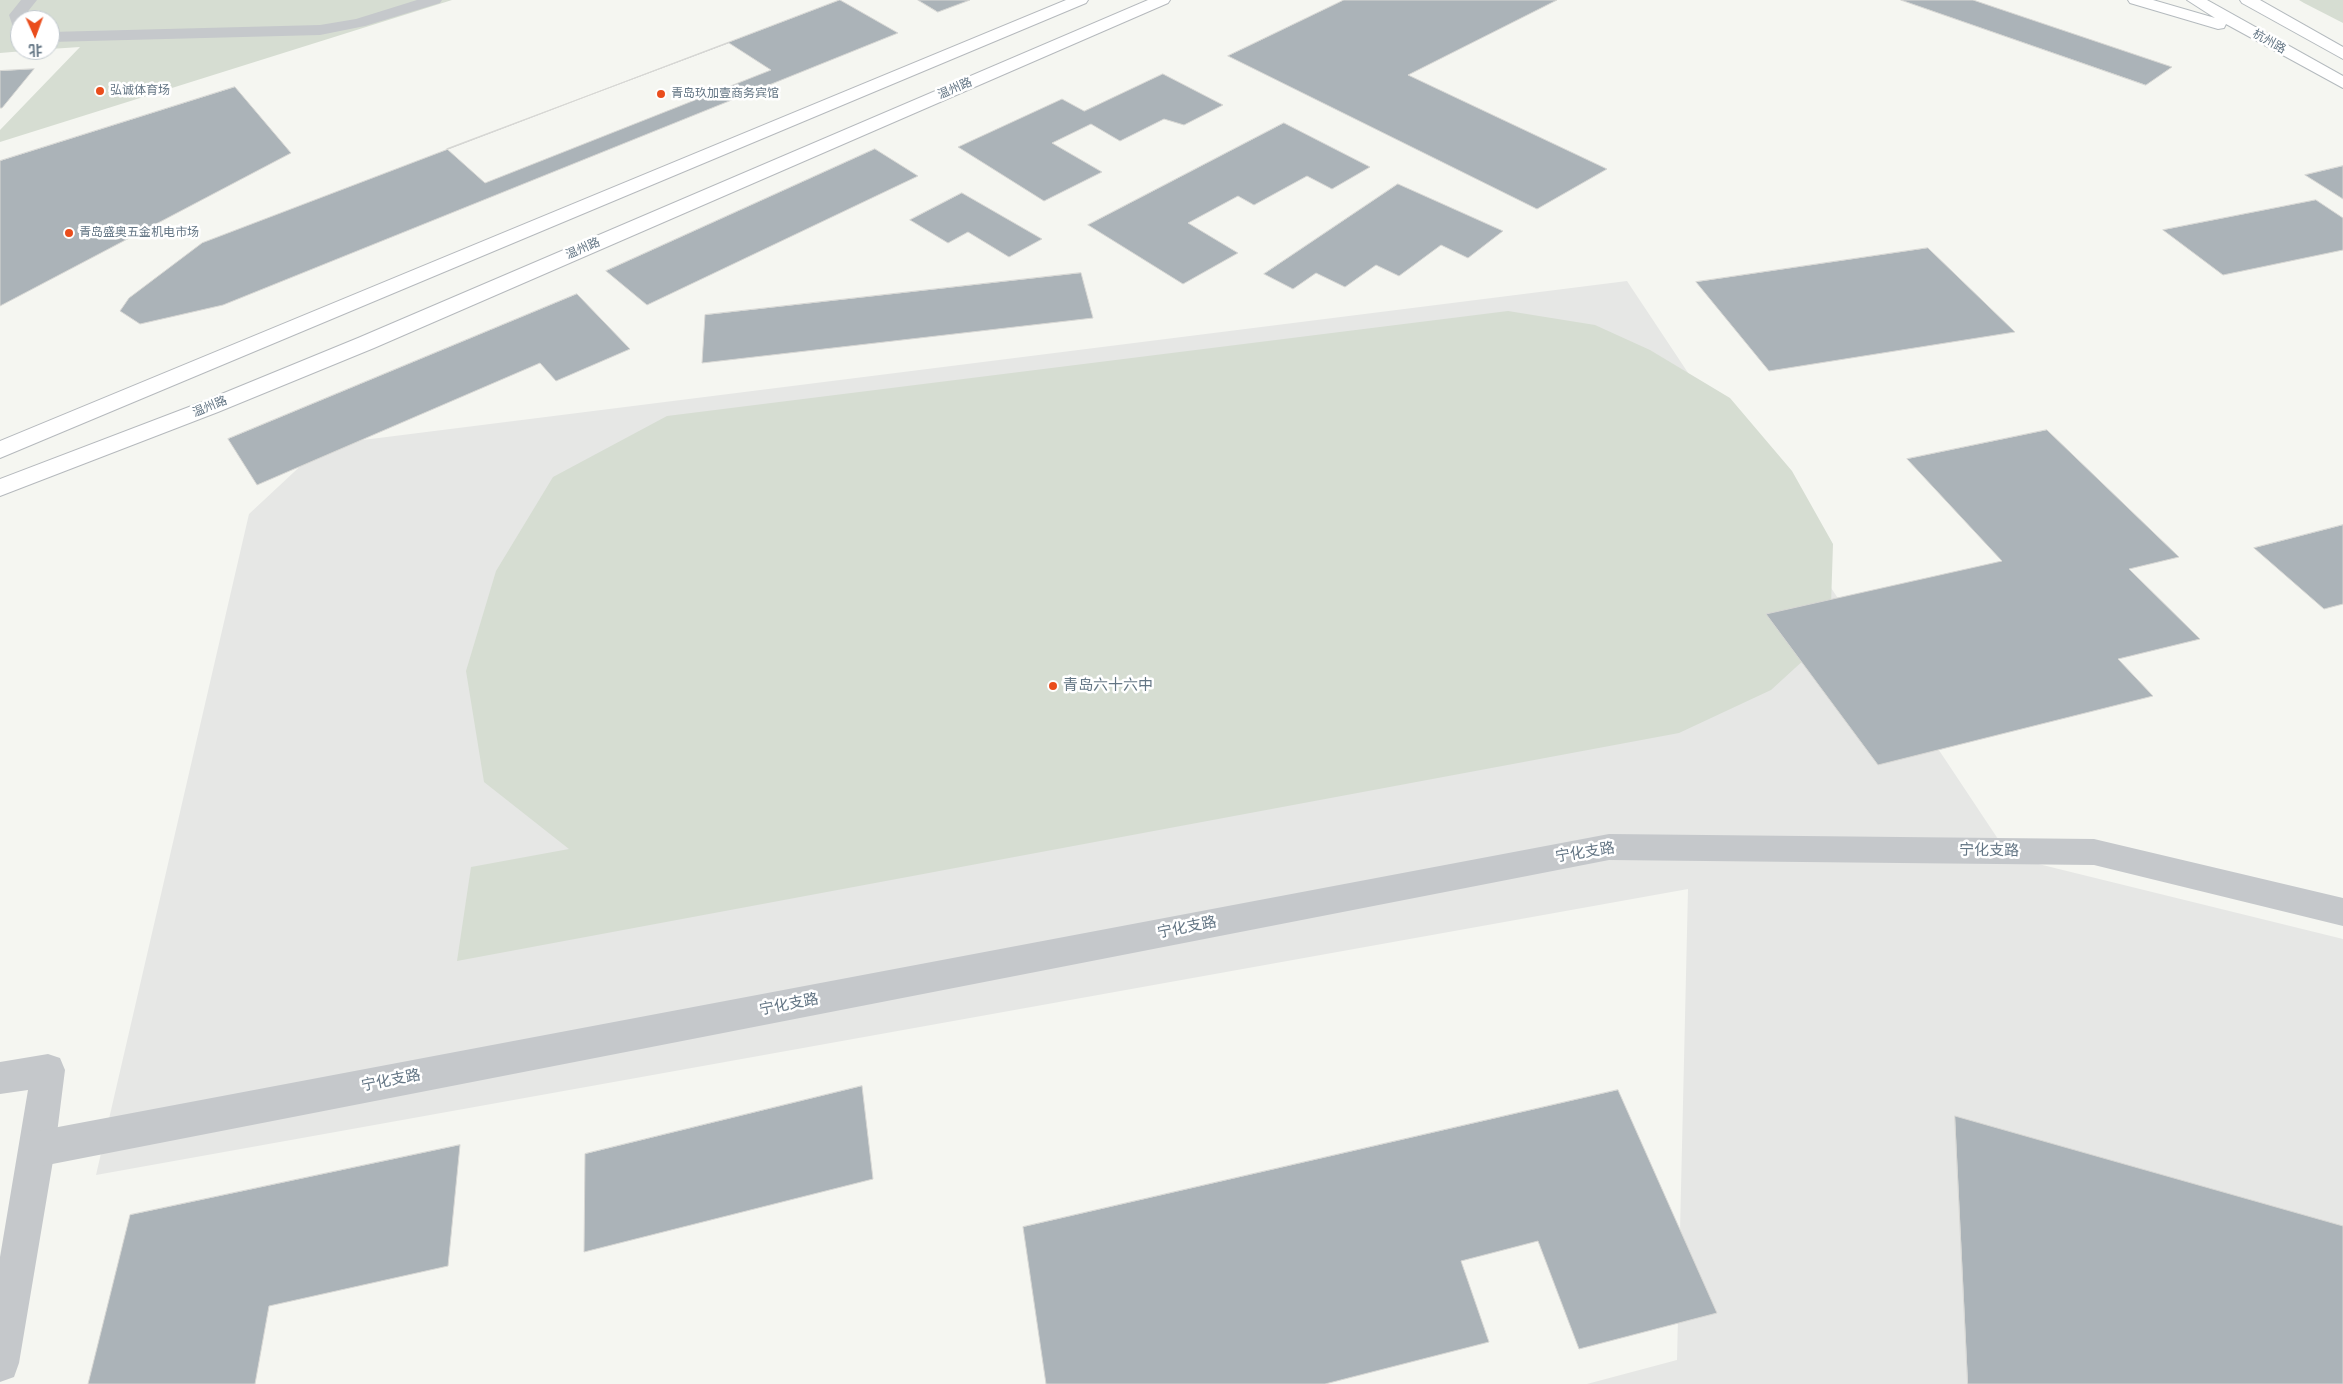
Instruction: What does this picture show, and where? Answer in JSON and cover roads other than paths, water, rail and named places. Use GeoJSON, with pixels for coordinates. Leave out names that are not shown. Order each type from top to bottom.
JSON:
{"type":"FeatureCollection","features":[{"type":"Feature","properties":{"kind":"main road"},"geometry":{"type":"LineString","coordinates":[[0,450],[1080,0]]}},
{"type":"Feature","properties":{"kind":"main road","name":"温州路"},"geometry":{"type":"LineString","coordinates":[[0,488],[210,407],[366,343],[1162,0]]}},
{"type":"Feature","properties":{"kind":"main road"},"geometry":{"type":"LineString","coordinates":[[2136,0],[2257,36]]}},
{"type":"Feature","properties":{"kind":"main road","name":"杭州路"},"geometry":{"type":"LineString","coordinates":[[2196,0],[2343,83]]}},
{"type":"Feature","properties":{"kind":"main road","name":"杭州路"},"geometry":{"type":"LineString","coordinates":[[2248,0],[2343,54]]}},
{"type":"Feature","properties":{"kind":"street"},"geometry":{"type":"LineString","coordinates":[[21,10],[29,0]]}},
{"type":"Feature","properties":{"kind":"street"},"geometry":{"type":"LineString","coordinates":[[60,38],[320,30],[359,23],[434,0]]}},
{"type":"Feature","properties":{"kind":"street","name":"宁化支路"},"geometry":{"type":"LineString","coordinates":[[37,1149],[1609,847],[2094,852],[2343,912]]}},
{"type":"Feature","properties":{"kind":"street"},"geometry":{"type":"LineString","coordinates":[[0,1078],[48,1070],[37,1149],[0,1363]]}},
{"type":"Feature","properties":{"kind":"place","name":"弘诚体育场"},"geometry":{"type":"Point","coordinates":[100,91]}},
{"type":"Feature","properties":{"kind":"place","name":"青岛玖加壹商务宾馆"},"geometry":{"type":"Point","coordinates":[661,94]}},
{"type":"Feature","properties":{"kind":"place","name":"青岛盛奥五金机电市场"},"geometry":{"type":"Point","coordinates":[69,233]}},
{"type":"Feature","properties":{"kind":"place","name":"青岛六十六中"},"geometry":{"type":"Point","coordinates":[1053,686]}}]}
